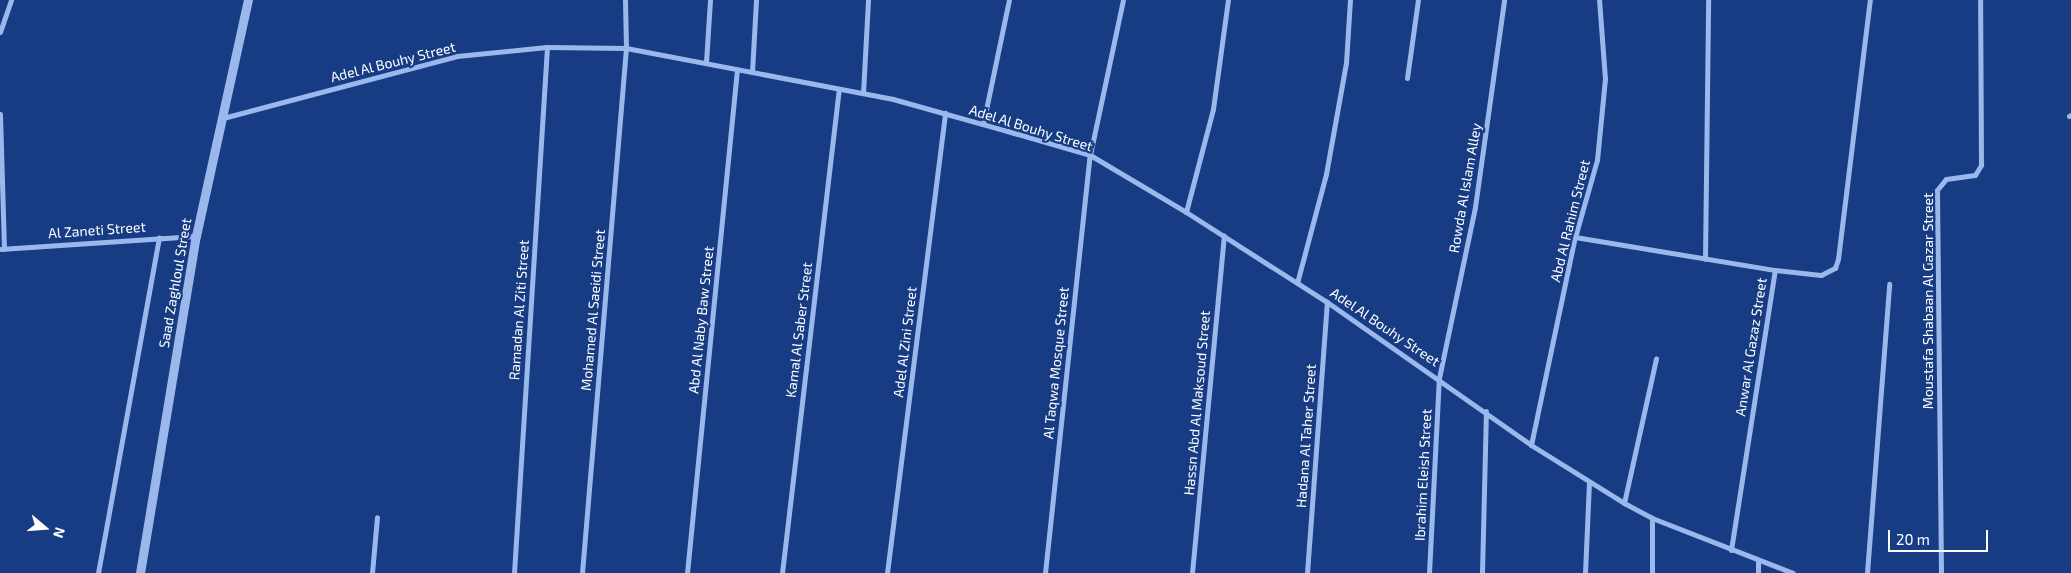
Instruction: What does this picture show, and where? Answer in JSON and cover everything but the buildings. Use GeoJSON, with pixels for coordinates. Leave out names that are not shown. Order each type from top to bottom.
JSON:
{"type":"FeatureCollection","features":[{"type":"Feature","properties":{"kind":"street"},"geometry":{"type":"LineString","coordinates":[[0,32],[11,0]]}},
{"type":"Feature","properties":{"kind":"street","name":"Saad Zaghloul Street"},"geometry":{"type":"LineString","coordinates":[[140,573],[196,236],[248,0]]}},
{"type":"Feature","properties":{"kind":"street","name":"Mohamed Al Saeidi Street"},"geometry":{"type":"LineString","coordinates":[[582,573],[626,48],[625,0]]}},
{"type":"Feature","properties":{"kind":"street"},"geometry":{"type":"LineString","coordinates":[[706,62],[710,0]]}},
{"type":"Feature","properties":{"kind":"street"},"geometry":{"type":"LineString","coordinates":[[752,72],[756,0]]}},
{"type":"Feature","properties":{"kind":"street"},"geometry":{"type":"LineString","coordinates":[[863,93],[868,0]]}},
{"type":"Feature","properties":{"kind":"street"},"geometry":{"type":"LineString","coordinates":[[984,124],[1009,0]]}},
{"type":"Feature","properties":{"kind":"street","name":"Al Taqwa Mosque Street"},"geometry":{"type":"LineString","coordinates":[[1045,573],[1090,155],[1123,0]]}},
{"type":"Feature","properties":{"kind":"street"},"geometry":{"type":"LineString","coordinates":[[1186,212],[1212,109],[1228,0]]}},
{"type":"Feature","properties":{"kind":"street"},"geometry":{"type":"LineString","coordinates":[[1297,283],[1326,174],[1346,63],[1350,0]]}},
{"type":"Feature","properties":{"kind":"street"},"geometry":{"type":"LineString","coordinates":[[1407,78],[1418,0]]}},
{"type":"Feature","properties":{"kind":"street","name":"Rowda Al Islam Alley"},"geometry":{"type":"LineString","coordinates":[[1439,378],[1475,207],[1504,0]]}},
{"type":"Feature","properties":{"kind":"street","name":"Abd Al Rahim Street"},"geometry":{"type":"LineString","coordinates":[[1531,445],[1575,237],[1597,160],[1602,120],[1604,47],[1600,0]]}},
{"type":"Feature","properties":{"kind":"street"},"geometry":{"type":"LineString","coordinates":[[1706,259],[1708,0]]}},
{"type":"Feature","properties":{"kind":"street","name":"Anwar Al Gazaz Street"},"geometry":{"type":"LineString","coordinates":[[1731,550],[1775,270],[1814,276],[1835,268],[1870,0]]}},
{"type":"Feature","properties":{"kind":"street","name":"Moustafa Shabaan Al Gazar Street"},"geometry":{"type":"LineString","coordinates":[[1941,573],[1937,190],[1946,179],[1975,175],[1981,165],[1980,0]]}},
{"type":"Feature","properties":{"kind":"street","name":"Adel Al Bouhy Street"},"geometry":{"type":"LineString","coordinates":[[223,118],[457,56],[547,47],[626,48],[706,62],[737,70],[863,93],[984,124],[1090,155],[1186,212],[1327,302],[1439,378],[1531,445],[1589,483],[1652,518],[1758,562],[1793,573]]}},
{"type":"Feature","properties":{"kind":"street","name":"Ramadan Al Ziti Street"},"geometry":{"type":"LineString","coordinates":[[514,573],[547,47]]}},
{"type":"Feature","properties":{"kind":"street","name":"Abd Al Naby Baw Street"},"geometry":{"type":"LineString","coordinates":[[687,573],[737,70]]}},
{"type":"Feature","properties":{"kind":"street","name":"Kamal Al Saber Street"},"geometry":{"type":"LineString","coordinates":[[782,573],[839,89]]}},
{"type":"Feature","properties":{"kind":"street","name":"Adel Al Zini Street"},"geometry":{"type":"LineString","coordinates":[[887,573],[945,113]]}},
{"type":"Feature","properties":{"kind":"street"},"geometry":{"type":"LineString","coordinates":[[0,114],[2,249]]}},
{"type":"Feature","properties":{"kind":"street","name":"Al Zaneti Street"},"geometry":{"type":"LineString","coordinates":[[2,249],[158,237],[196,236]]}},
{"type":"Feature","properties":{"kind":"street","name":"Hassn Abd Al Maksoud Street"},"geometry":{"type":"LineString","coordinates":[[1192,573],[1224,236]]}},
{"type":"Feature","properties":{"kind":"street","name":"Saad Zaghloul Street"},"geometry":{"type":"LineString","coordinates":[[98,573],[158,237]]}},
{"type":"Feature","properties":{"kind":"street"},"geometry":{"type":"LineString","coordinates":[[1575,237],[1775,270]]}},
{"type":"Feature","properties":{"kind":"street"},"geometry":{"type":"LineString","coordinates":[[1867,573],[1889,284]]}},
{"type":"Feature","properties":{"kind":"street","name":"Hadana Al Taher Street"},"geometry":{"type":"LineString","coordinates":[[1307,573],[1327,302]]}},
{"type":"Feature","properties":{"kind":"street"},"geometry":{"type":"LineString","coordinates":[[1624,503],[1656,358]]}},
{"type":"Feature","properties":{"kind":"street","name":"Ibrahim Eleish Street"},"geometry":{"type":"LineString","coordinates":[[1429,573],[1439,378]]}},
{"type":"Feature","properties":{"kind":"street"},"geometry":{"type":"LineString","coordinates":[[1482,573],[1486,411]]}},
{"type":"Feature","properties":{"kind":"street"},"geometry":{"type":"LineString","coordinates":[[1585,573],[1589,483]]}},
{"type":"Feature","properties":{"kind":"street"},"geometry":{"type":"LineString","coordinates":[[372,573],[377,517]]}},
{"type":"Feature","properties":{"kind":"street"},"geometry":{"type":"LineString","coordinates":[[1652,518],[1652,573]]}},
{"type":"Feature","properties":{"kind":"street"},"geometry":{"type":"LineString","coordinates":[[1758,562],[1758,573]]}}]}
